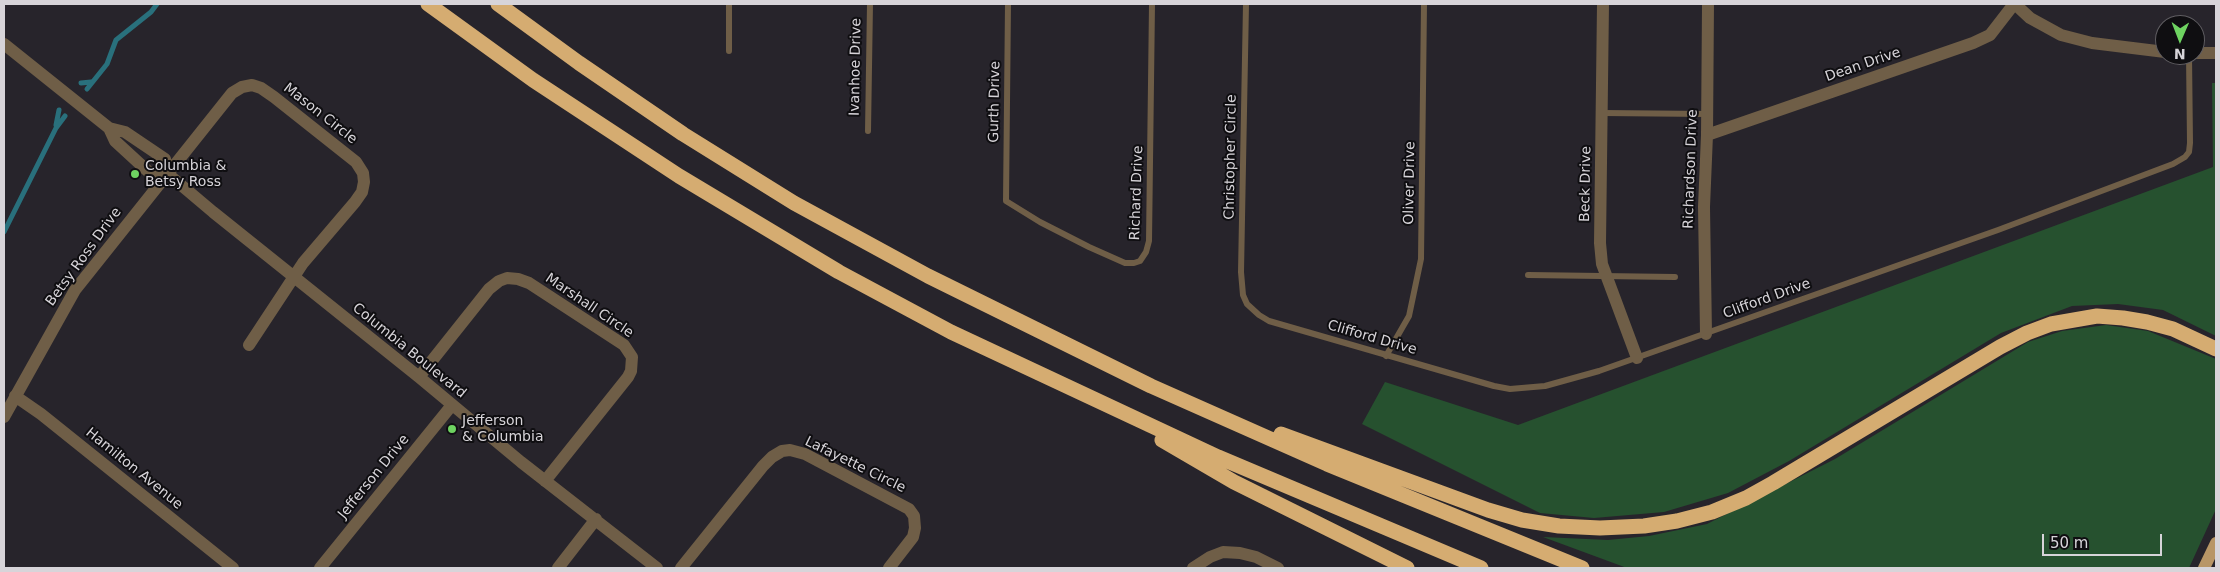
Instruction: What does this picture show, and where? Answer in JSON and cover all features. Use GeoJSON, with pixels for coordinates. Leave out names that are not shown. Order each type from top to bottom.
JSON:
{"type":"FeatureCollection","features":[{"type":"Feature","properties":{"kind":"highway"},"geometry":{"type":"LineString","coordinates":[[428,4],[533,80],[679,176],[839,272],[951,332],[1218,457],[1481,568]]}},
{"type":"Feature","properties":{"kind":"highway"},"geometry":{"type":"LineString","coordinates":[[498,4],[579,63],[683,134],[794,202],[928,276],[1151,386],[1345,472],[1582,568]]}},
{"type":"Feature","properties":{"kind":"highway"},"geometry":{"type":"LineString","coordinates":[[1151,386],[1488,510],[1522,520],[1558,526],[1600,528],[1644,526],[1677,521],[1712,512],[1746,498],[1773,484],[2000,347],[2027,332],[2051,324],[2090,317],[2123,318],[2147,322],[2172,330],[2216,349]]}},
{"type":"Feature","properties":{"kind":"highway"},"geometry":{"type":"LineString","coordinates":[[1100,403],[1234,482],[1407,568]]}},
{"type":"Feature","properties":{"kind":"main road"},"geometry":{"type":"LineString","coordinates":[[2204,568],[2216,543]]}},
{"type":"Feature","properties":{"kind":"street","name":"Beck Drive"},"geometry":{"type":"LineString","coordinates":[[1603,4],[1600,243],[1602,264],[1637,358]]}},
{"type":"Feature","properties":{"kind":"street","name":"Richardson Drive"},"geometry":{"type":"LineString","coordinates":[[1706,334],[1704,207],[1708,114],[1708,4]]}},
{"type":"Feature","properties":{"kind":"street"},"geometry":{"type":"LineString","coordinates":[[2014,4],[2042,26],[2061,35],[2092,43],[2155,51]]}},
{"type":"Feature","properties":{"kind":"street","name":"Dean Drive"},"geometry":{"type":"LineString","coordinates":[[1707,136],[1973,43],[1990,35],[2014,4]]}},
{"type":"Feature","properties":{"kind":"street","name":"Columbia Boulevard"},"geometry":{"type":"LineString","coordinates":[[4,44],[109,128],[125,132],[165,159],[168,174],[545,481],[657,568]]}},
{"type":"Feature","properties":{"kind":"street","name":"Mason Circle"},"geometry":{"type":"LineString","coordinates":[[168,174],[232,93],[242,87],[252,85],[261,88],[274,97],[356,162],[363,173],[362,192],[303,263],[294,277]]}},
{"type":"Feature","properties":{"kind":"street","name":"Columbia Boulevard"},"geometry":{"type":"LineString","coordinates":[[109,128],[115,141],[152,175],[168,174]]}},
{"type":"Feature","properties":{"kind":"street","name":"Betsy Ross Drive"},"geometry":{"type":"LineString","coordinates":[[4,417],[75,290],[140,206],[168,174]]}},
{"type":"Feature","properties":{"kind":"street"},"geometry":{"type":"LineString","coordinates":[[249,345],[294,277]]}},
{"type":"Feature","properties":{"kind":"street","name":"Marshall Circle"},"geometry":{"type":"LineString","coordinates":[[419,377],[489,288],[507,278],[518,279],[528,283],[624,345],[632,358],[631,371],[628,377],[545,481]]}},
{"type":"Feature","properties":{"kind":"street","name":"Hamilton Avenue"},"geometry":{"type":"LineString","coordinates":[[15,396],[41,414],[233,568]]}},
{"type":"Feature","properties":{"kind":"street","name":"Jefferson Drive"},"geometry":{"type":"LineString","coordinates":[[320,568],[452,405]]}},
{"type":"Feature","properties":{"kind":"street","name":"Lafayette Circle"},"geometry":{"type":"LineString","coordinates":[[681,568],[763,466],[782,451],[790,450],[805,454],[909,509],[914,522],[913,537],[889,568]]}},
{"type":"Feature","properties":{"kind":"street"},"geometry":{"type":"LineString","coordinates":[[558,568],[596,519]]}},
{"type":"Feature","properties":{"kind":"street"},"geometry":{"type":"LineString","coordinates":[[1192,568],[1210,557],[1223,552],[1240,553],[1256,557],[1278,568]]}},
{"type":"Feature","properties":{"kind":"lane"},"geometry":{"type":"LineString","coordinates":[[729,51],[730,4]]}},
{"type":"Feature","properties":{"kind":"lane","name":"Ivanhoe Drive"},"geometry":{"type":"LineString","coordinates":[[868,131],[870,4]]}},
{"type":"Feature","properties":{"kind":"lane","name":"Gurth Drive"},"geometry":{"type":"LineString","coordinates":[[1006,201],[1008,4]]}},
{"type":"Feature","properties":{"kind":"lane","name":"Richard Drive"},"geometry":{"type":"LineString","coordinates":[[1006,201],[1040,222],[1125,263],[1134,263],[1140,260],[1146,252],[1150,241],[1152,4]]}},
{"type":"Feature","properties":{"kind":"lane","name":"Christopher Circle"},"geometry":{"type":"LineString","coordinates":[[1246,4],[1241,272],[1243,295],[1252,308]]}},
{"type":"Feature","properties":{"kind":"lane","name":"Oliver Drive"},"geometry":{"type":"LineString","coordinates":[[1386,356],[1409,316],[1421,259],[1424,4]]}},
{"type":"Feature","properties":{"kind":"lane","name":"Clifford Drive"},"geometry":{"type":"LineString","coordinates":[[1252,308],[1269,322],[1494,386],[1510,389],[1544,386],[1637,358],[1706,334],[1998,230],[2165,167],[2185,157],[2189,152],[2189,65]]}},
{"type":"Feature","properties":{"kind":"lane"},"geometry":{"type":"LineString","coordinates":[[1602,113],[1708,114]]}},
{"type":"Feature","properties":{"kind":"lane"},"geometry":{"type":"LineString","coordinates":[[1528,274],[1675,277]]}},
{"type":"Feature","properties":{"kind":"green space"},"geometry":{"type":"Polygon","coordinates":[[[2212,83],[2216,83],[2216,336],[2163,310],[2118,304],[2072,306],[2001,333],[1789,461],[1728,493],[1664,512],[1594,518],[1540,513],[1362,424],[1385,382],[1518,425],[2213,167],[2212,83]]]}},
{"type":"Feature","properties":{"kind":"green space"},"geometry":{"type":"Polygon","coordinates":[[[2106,325],[2148,331],[2216,359],[2216,509],[2189,568],[1627,568],[1543,537],[1608,540],[1649,536],[1707,524],[1835,459],[2028,342],[2062,331],[2106,325]]]}},
{"type":"Feature","properties":{"kind":"waterway"},"geometry":{"type":"LineString","coordinates":[[87,89],[107,64],[116,40],[151,12],[157,4]]}},
{"type":"Feature","properties":{"kind":"waterway"},"geometry":{"type":"LineString","coordinates":[[81,83],[91,82]]}},
{"type":"Feature","properties":{"kind":"waterway"},"geometry":{"type":"LineString","coordinates":[[56,125],[59,110]]}},
{"type":"Feature","properties":{"kind":"waterway"},"geometry":{"type":"LineString","coordinates":[[4,232],[56,128],[65,116]]}},
{"type":"Feature","properties":{"kind":"place","name":"Columbia & Betsy Ross"},"geometry":{"type":"Point","coordinates":[135,174]}},
{"type":"Feature","properties":{"kind":"place","name":"Jefferson & Columbia"},"geometry":{"type":"Point","coordinates":[452,429]}}]}
